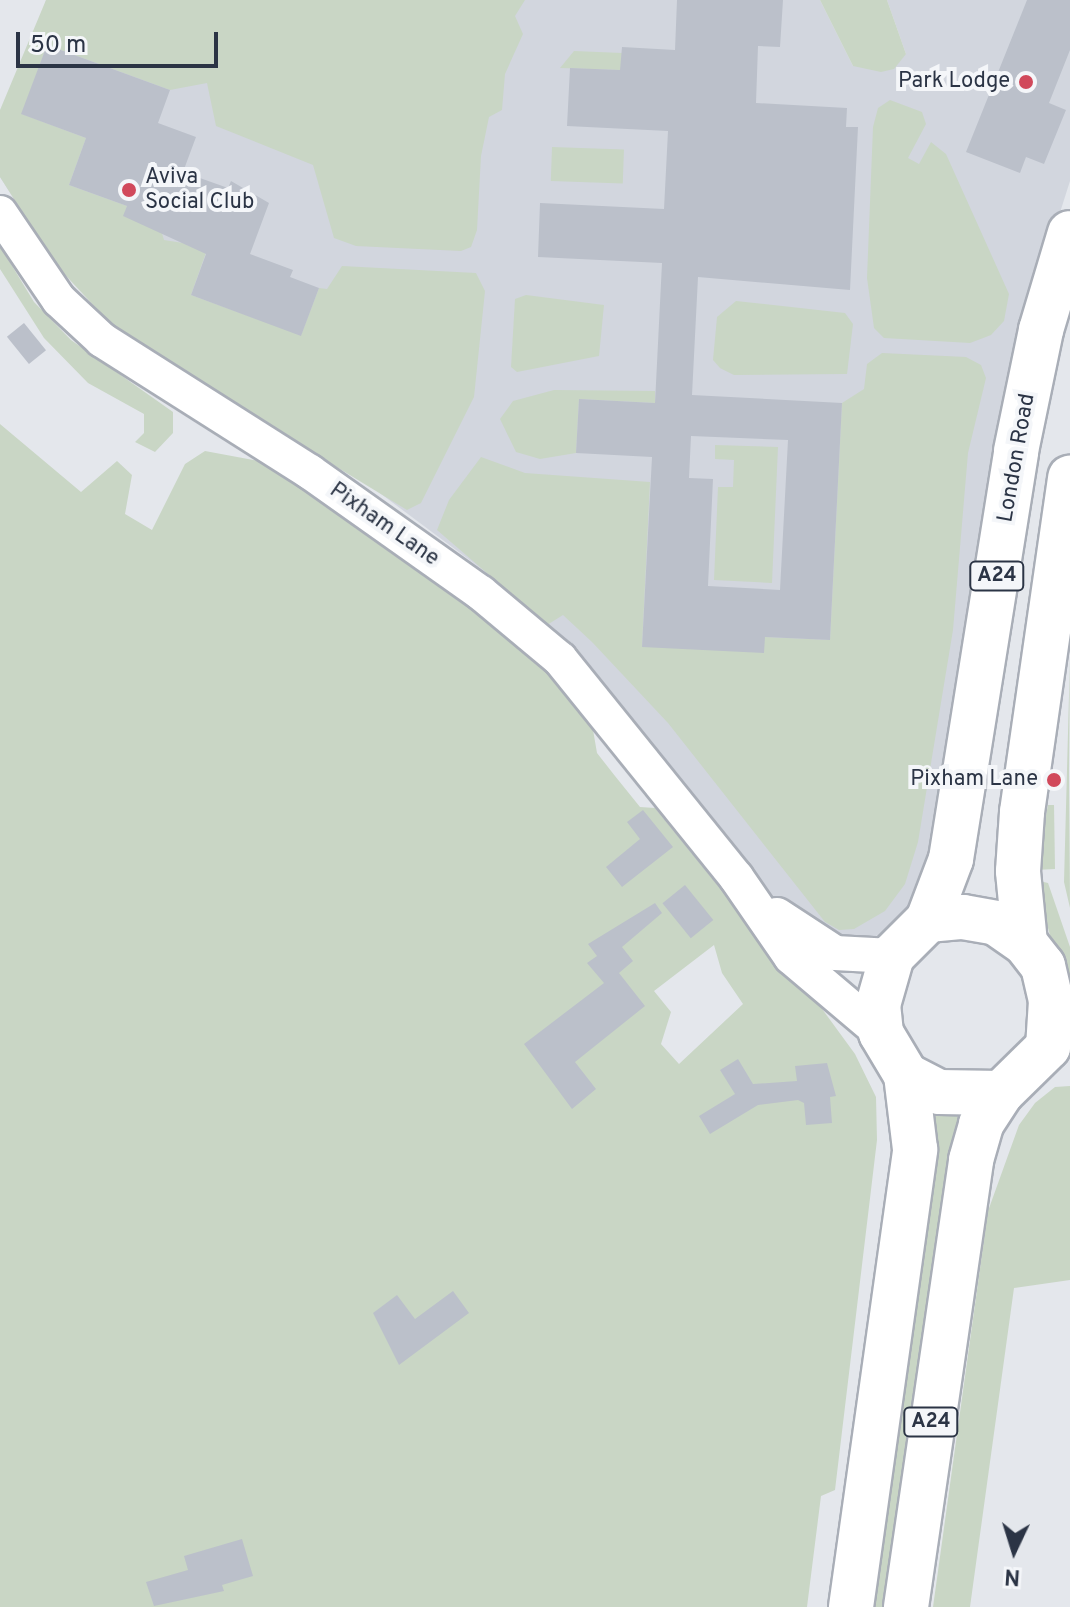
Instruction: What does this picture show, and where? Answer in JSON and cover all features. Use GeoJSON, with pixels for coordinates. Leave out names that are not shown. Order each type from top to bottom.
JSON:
{"type":"FeatureCollection","features":[{"type":"Feature","properties":{"kind":"highway","name":"London Road"},"geometry":{"type":"LineString","coordinates":[[928,920],[954,844],[1019,437],[1041,330],[1070,233]]}},
{"type":"Feature","properties":{"kind":"highway","name":"A24"},"geometry":{"type":"LineString","coordinates":[[1025,943],[1018,871],[1022,812],[1070,477]]}},
{"type":"Feature","properties":{"kind":"highway"},"geometry":{"type":"LineString","coordinates":[[928,920],[996,923],[1025,943],[1043,966],[1053,1025],[1048,1047],[1001,1093],[939,1092],[906,1075],[881,1033],[878,1005],[892,956],[928,920]]}},
{"type":"Feature","properties":{"kind":"highway","name":"A24"},"geometry":{"type":"LineString","coordinates":[[851,1607],[915,1149],[906,1075]]}},
{"type":"Feature","properties":{"kind":"highway","name":"A24"},"geometry":{"type":"LineString","coordinates":[[906,1607],[971,1160],[981,1124],[1001,1093]]}},
{"type":"Feature","properties":{"kind":"main road","name":"Pixham Lane"},"geometry":{"type":"LineString","coordinates":[[0,213],[59,300],[102,340],[310,472],[481,593],[560,659],[736,877],[791,957],[881,1033]]}},
{"type":"Feature","properties":{"kind":"main road","name":"Pixham Lane"},"geometry":{"type":"LineString","coordinates":[[736,877],[810,942],[835,953],[892,956]]}},
{"type":"Feature","properties":{"kind":"shaded area"},"geometry":{"type":"Polygon","coordinates":[[[46,0],[820,0],[853,66],[906,54],[887,0],[1070,0],[1070,181],[1037,285],[933,864],[918,897],[886,933],[848,944],[774,905],[628,718],[507,588],[361,479],[163,361],[56,265],[0,177],[46,0]]]}},
{"type":"Feature","properties":{"kind":"green space"},"geometry":{"type":"Polygon","coordinates":[[[46,0],[525,0],[515,16],[523,34],[505,74],[502,110],[489,117],[481,156],[477,230],[471,247],[461,251],[356,246],[334,238],[313,165],[216,126],[207,83],[170,90],[47,45],[22,114],[86,138],[69,185],[127,206],[124,216],[161,230],[164,240],[208,247],[191,295],[301,335],[319,288],[327,289],[342,266],[476,273],[485,291],[474,397],[421,503],[407,510],[122,336],[56,265],[0,177],[0,110],[46,0]]]}},
{"type":"Feature","properties":{"kind":"green space"},"geometry":{"type":"Polygon","coordinates":[[[820,0],[887,0],[906,54],[894,69],[881,72],[853,66],[820,0]]]}},
{"type":"Feature","properties":{"kind":"green space"},"geometry":{"type":"Polygon","coordinates":[[[574,51],[622,53],[621,70],[560,68],[574,51]]]}},
{"type":"Feature","properties":{"kind":"green space"},"geometry":{"type":"Polygon","coordinates":[[[890,100],[922,112],[926,124],[908,158],[919,164],[931,142],[946,154],[1009,294],[1004,321],[991,335],[970,343],[884,338],[874,328],[867,278],[873,127],[878,108],[890,100]]]}},
{"type":"Feature","properties":{"kind":"green space"},"geometry":{"type":"Polygon","coordinates":[[[552,147],[624,150],[623,183],[551,181],[552,147]]]}},
{"type":"Feature","properties":{"kind":"green space"},"geometry":{"type":"Polygon","coordinates":[[[0,246],[34,302],[71,340],[173,412],[173,433],[155,452],[135,442],[144,433],[144,414],[88,383],[44,338],[0,269],[0,246]]]}},
{"type":"Feature","properties":{"kind":"green space"},"geometry":{"type":"Polygon","coordinates":[[[526,295],[604,305],[599,356],[517,372],[511,367],[515,299],[526,295]]]}},
{"type":"Feature","properties":{"kind":"green space"},"geometry":{"type":"Polygon","coordinates":[[[736,301],[845,313],[853,324],[847,374],[734,375],[720,368],[713,360],[717,317],[736,301]]]}},
{"type":"Feature","properties":{"kind":"green space"},"geometry":{"type":"Polygon","coordinates":[[[882,353],[966,357],[981,365],[986,378],[968,453],[953,630],[918,842],[905,884],[885,911],[854,929],[839,930],[825,922],[668,723],[592,642],[563,615],[547,625],[437,530],[449,500],[481,457],[525,473],[650,482],[642,647],[765,637],[830,640],[842,403],[864,389],[867,364],[882,353]]]}},
{"type":"Feature","properties":{"kind":"green space"},"geometry":{"type":"Polygon","coordinates":[[[554,390],[655,391],[655,403],[579,399],[576,453],[540,459],[516,452],[500,419],[513,401],[554,390]]]}},
{"type":"Feature","properties":{"kind":"green space"},"geometry":{"type":"Polygon","coordinates":[[[0,424],[81,492],[117,461],[132,475],[125,514],[152,530],[185,464],[205,451],[259,461],[381,534],[560,682],[592,724],[597,753],[615,776],[640,807],[655,808],[771,951],[772,963],[785,975],[798,976],[855,1054],[876,1097],[877,1140],[835,1490],[821,1496],[807,1607],[0,1607],[0,424]],[[714,945],[654,991],[671,1012],[661,1044],[679,1064],[743,1004],[722,973],[714,945]]]}},
{"type":"Feature","properties":{"kind":"green space"},"geometry":{"type":"Polygon","coordinates":[[[715,445],[778,447],[772,583],[714,580],[718,487],[733,487],[734,460],[715,459],[715,445]]]}},
{"type":"Feature","properties":{"kind":"green space"},"geometry":{"type":"Polygon","coordinates":[[[1070,658],[1069,771],[1070,908],[1064,882],[1070,658]]]}},
{"type":"Feature","properties":{"kind":"green space"},"geometry":{"type":"Polygon","coordinates":[[[1048,805],[1054,805],[1055,869],[1035,870],[1048,805]]]}},
{"type":"Feature","properties":{"kind":"green space"},"geometry":{"type":"Polygon","coordinates":[[[1035,880],[1048,883],[1070,947],[1070,1009],[1035,880]]]}},
{"type":"Feature","properties":{"kind":"green space"},"geometry":{"type":"Polygon","coordinates":[[[1070,1086],[1070,1280],[1014,1288],[970,1607],[933,1607],[988,1211],[1019,1125],[1035,1103],[1055,1087],[1070,1086]]]}},
{"type":"Feature","properties":{"kind":"green space"},"geometry":{"type":"Polygon","coordinates":[[[931,1112],[963,1114],[892,1607],[865,1607],[931,1112]]]}},
{"type":"Feature","properties":{"kind":"building"},"geometry":{"type":"Polygon","coordinates":[[[677,0],[783,0],[780,47],[758,46],[756,103],[847,108],[846,127],[858,127],[850,290],[698,277],[692,395],[842,403],[830,640],[765,637],[764,653],[642,647],[652,457],[576,453],[579,399],[655,403],[662,263],[538,257],[540,203],[664,209],[668,131],[567,126],[570,68],[620,70],[622,47],[675,50],[677,0]],[[691,436],[689,478],[713,479],[708,586],[780,590],[788,440],[691,436]]]}},
{"type":"Feature","properties":{"kind":"building","name":"Park Lodge"},"geometry":{"type":"Polygon","coordinates":[[[1027,0],[1070,0],[1070,50],[1049,103],[1066,110],[1044,164],[1026,157],[1020,173],[966,152],[1027,0]]]}},
{"type":"Feature","properties":{"kind":"building","name":"Aviva Social Club"},"geometry":{"type":"Polygon","coordinates":[[[47,45],[170,90],[158,123],[196,137],[183,172],[228,188],[231,181],[269,203],[250,254],[293,270],[290,277],[319,288],[301,336],[191,295],[206,254],[123,216],[127,206],[69,185],[86,138],[21,114],[47,45]]]}},
{"type":"Feature","properties":{"kind":"building"},"geometry":{"type":"Polygon","coordinates":[[[24,323],[46,350],[29,364],[7,337],[24,323]]]}},
{"type":"Feature","properties":{"kind":"building"},"geometry":{"type":"Polygon","coordinates":[[[643,810],[673,847],[622,887],[606,867],[640,839],[627,822],[643,810]]]}},
{"type":"Feature","properties":{"kind":"building"},"geometry":{"type":"Polygon","coordinates":[[[685,885],[713,920],[691,938],[662,903],[685,885]]]}},
{"type":"Feature","properties":{"kind":"building"},"geometry":{"type":"Polygon","coordinates":[[[655,903],[662,913],[622,947],[633,961],[619,973],[645,1006],[575,1062],[596,1089],[572,1109],[524,1044],[604,983],[587,963],[597,956],[588,944],[655,903]]]}},
{"type":"Feature","properties":{"kind":"building"},"geometry":{"type":"Polygon","coordinates":[[[738,1059],[753,1084],[797,1081],[795,1066],[827,1063],[836,1096],[830,1097],[832,1123],[806,1125],[804,1103],[798,1100],[758,1105],[710,1134],[699,1116],[735,1094],[720,1070],[738,1059]]]}},
{"type":"Feature","properties":{"kind":"building"},"geometry":{"type":"Polygon","coordinates":[[[453,1291],[469,1313],[399,1365],[373,1313],[397,1295],[415,1319],[453,1291]]]}},
{"type":"Feature","properties":{"kind":"building"},"geometry":{"type":"Polygon","coordinates":[[[242,1539],[253,1576],[222,1585],[224,1591],[154,1606],[146,1582],[188,1570],[184,1556],[242,1539]]]}},
{"type":"Feature","properties":{"kind":"place","name":"Park Lodge"},"geometry":{"type":"Point","coordinates":[1026,82]}},
{"type":"Feature","properties":{"kind":"place","name":"Aviva Social Club"},"geometry":{"type":"Point","coordinates":[129,190]}},
{"type":"Feature","properties":{"kind":"place","name":"Pixham Lane"},"geometry":{"type":"Point","coordinates":[1054,780]}}]}
